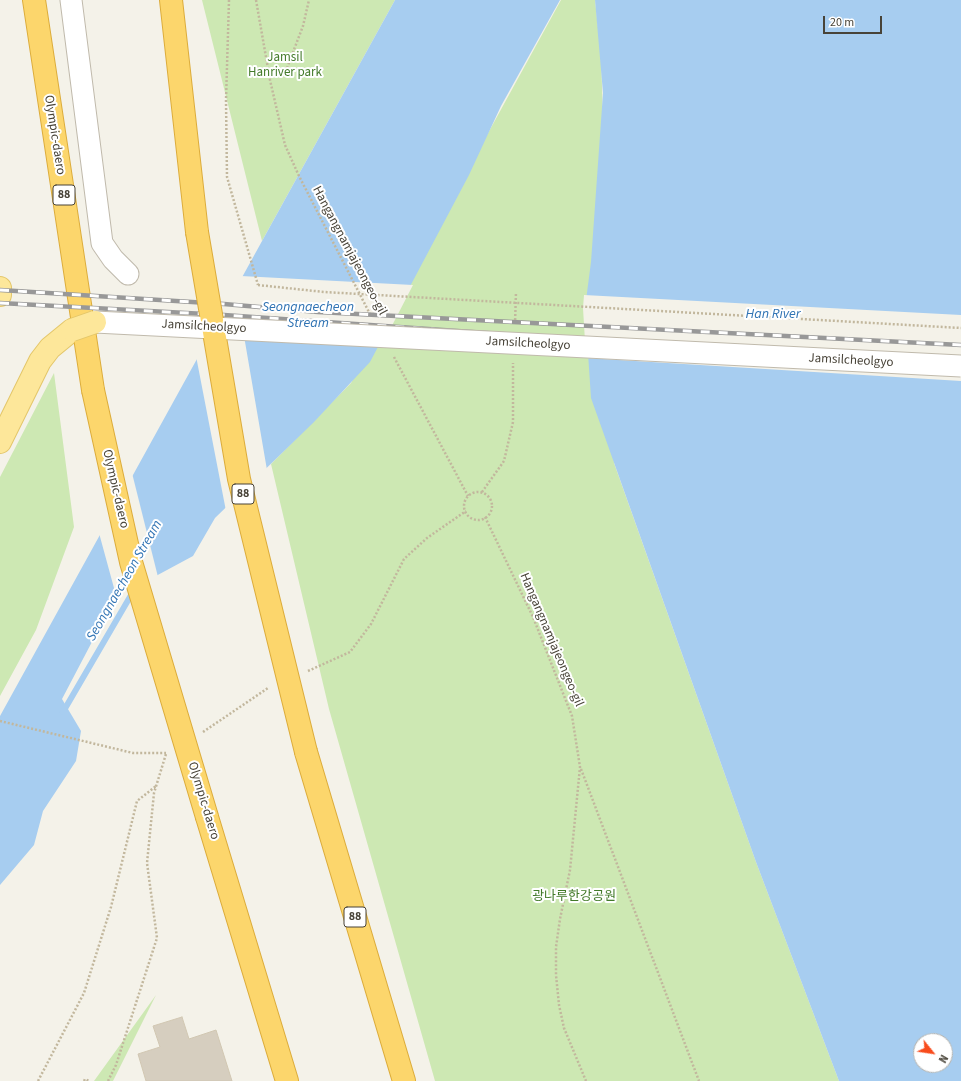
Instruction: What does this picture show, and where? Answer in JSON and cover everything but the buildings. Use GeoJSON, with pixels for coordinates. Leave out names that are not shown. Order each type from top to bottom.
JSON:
{"type":"FeatureCollection","features":[{"type":"Feature","properties":{"kind":"highway","name":"Olympic-daero"},"geometry":{"type":"LineString","coordinates":[[34,0],[93,390],[131,562],[288,1081]]}},
{"type":"Feature","properties":{"kind":"highway","name":"88"},"geometry":{"type":"LineString","coordinates":[[171,0],[197,232],[239,479],[306,752],[404,1081]]}},
{"type":"Feature","properties":{"kind":"main road"},"geometry":{"type":"LineString","coordinates":[[0,288],[0,295]]}},
{"type":"Feature","properties":{"kind":"main road"},"geometry":{"type":"LineString","coordinates":[[0,442],[40,360],[50,348],[72,330],[95,322]]}},
{"type":"Feature","properties":{"kind":"street"},"geometry":{"type":"LineString","coordinates":[[71,0],[102,243],[113,259],[128,274]]}},
{"type":"Feature","properties":{"kind":"street","name":"Jamsilcheolgyo"},"geometry":{"type":"LineString","coordinates":[[95,322],[961,366]]}},
{"type":"Feature","properties":{"kind":"path"},"geometry":{"type":"LineString","coordinates":[[229,0],[226,100],[227,177],[258,285],[324,292],[961,328]]}},
{"type":"Feature","properties":{"kind":"path","name":"Hangangnamjajeongeo-gil"},"geometry":{"type":"LineString","coordinates":[[256,0],[270,80],[285,145],[290,159],[374,321]]}},
{"type":"Feature","properties":{"kind":"path"},"geometry":{"type":"LineString","coordinates":[[287,68],[303,26],[309,0]]}},
{"type":"Feature","properties":{"kind":"path"},"geometry":{"type":"LineString","coordinates":[[514,331],[516,292],[515,303]]}},
{"type":"Feature","properties":{"kind":"path"},"geometry":{"type":"LineString","coordinates":[[393,355],[468,496]]}},
{"type":"Feature","properties":{"kind":"path"},"geometry":{"type":"LineString","coordinates":[[482,492],[504,461],[513,422],[514,355]]}},
{"type":"Feature","properties":{"kind":"path"},"geometry":{"type":"LineString","coordinates":[[475,492],[482,492],[490,498],[491,511],[485,517],[477,519],[468,515],[464,503],[468,496],[475,492]]}},
{"type":"Feature","properties":{"kind":"path","name":"Hangangnamjajeongeo-gil"},"geometry":{"type":"LineString","coordinates":[[485,517],[533,617],[572,716],[580,767],[570,870],[556,947],[556,975],[559,1005],[564,1028],[586,1081]]}},
{"type":"Feature","properties":{"kind":"path"},"geometry":{"type":"LineString","coordinates":[[0,721],[104,747]]}},
{"type":"Feature","properties":{"kind":"path"},"geometry":{"type":"LineString","coordinates":[[108,1081],[116,1065],[157,938],[147,863],[156,786],[166,753]]}},
{"type":"Feature","properties":{"kind":"path"},"geometry":{"type":"LineString","coordinates":[[580,767],[699,1081]]}},
{"type":"Feature","properties":{"kind":"path"},"geometry":{"type":"LineString","coordinates":[[38,1081],[84,993],[111,907],[137,801],[156,786]]}},
{"type":"Feature","properties":{"kind":"path"},"geometry":{"type":"LineString","coordinates":[[84,1081],[85,1079],[89,1081]]}},
{"type":"Feature","properties":{"kind":"green space","name":"Jamsil Hanriver park"},"geometry":{"type":"Polygon","coordinates":[[[202,0],[395,0],[262,241],[202,0]]]}},
{"type":"Feature","properties":{"kind":"green space","name":"광나루한강공원"},"geometry":{"type":"Polygon","coordinates":[[[561,0],[595,0],[601,55],[614,463],[756,862],[839,1081],[435,1081],[329,709],[271,464],[351,383],[561,0]]]}},
{"type":"Feature","properties":{"kind":"green space"},"geometry":{"type":"Polygon","coordinates":[[[54,373],[74,527],[36,630],[0,696],[0,477],[54,373]]]}},
{"type":"Feature","properties":{"kind":"green space"},"geometry":{"type":"Polygon","coordinates":[[[156,995],[113,1081],[94,1081],[156,995]]]}},
{"type":"Feature","properties":{"kind":"water","name":"Seongnaecheon Stream"},"geometry":{"type":"Polygon","coordinates":[[[395,0],[560,0],[501,106],[469,175],[370,362],[314,422],[215,518],[193,556],[115,598],[62,699],[81,731],[76,761],[43,811],[34,845],[0,885],[0,716],[395,0]]]}},
{"type":"Feature","properties":{"kind":"water","name":"Han River"},"geometry":{"type":"Polygon","coordinates":[[[595,0],[961,0],[961,1081],[839,1081],[756,862],[591,398],[585,308],[591,262],[603,93],[595,0]]]}},
{"type":"Feature","properties":{"kind":"pier"},"geometry":{"type":"Polygon","coordinates":[[[241,276],[413,285],[382,345],[244,336],[267,470],[226,511],[196,356],[241,276]]]}},
{"type":"Feature","properties":{"kind":"pier"},"geometry":{"type":"Polygon","coordinates":[[[584,295],[961,315],[961,381],[586,358],[583,308],[584,295]]]}},
{"type":"Feature","properties":{"kind":"pier"},"geometry":{"type":"Polygon","coordinates":[[[132,473],[158,577],[117,599],[99,533],[132,473]]]}},
{"type":"Feature","properties":{"kind":"waterway","name":"Seongnaecheon Stream"},"geometry":{"type":"LineString","coordinates":[[63,712],[134,590]]}},
{"type":"Feature","properties":{"kind":"railway"},"geometry":{"type":"LineString","coordinates":[[0,290],[224,304],[318,312],[961,345]]}},
{"type":"Feature","properties":{"kind":"railway"},"geometry":{"type":"LineString","coordinates":[[0,303],[224,315],[589,340],[961,359]]}}]}
